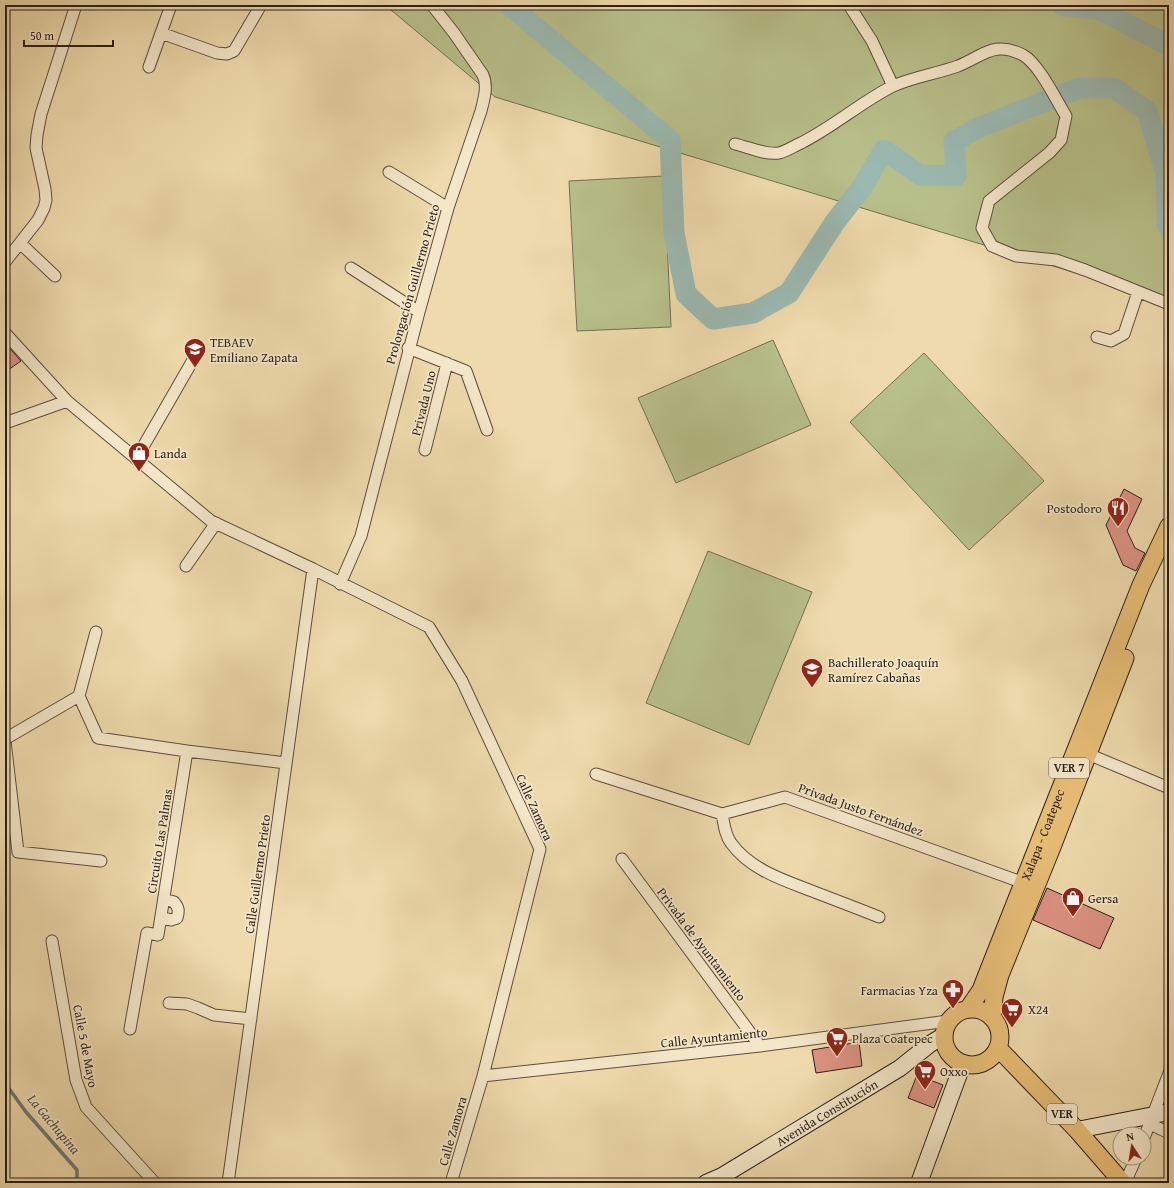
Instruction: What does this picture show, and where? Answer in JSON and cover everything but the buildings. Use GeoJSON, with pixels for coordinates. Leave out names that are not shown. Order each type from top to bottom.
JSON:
{"type":"FeatureCollection","features":[{"type":"Feature","properties":{"kind":"main road","name":"Xalapa - Coatepec"},"geometry":{"type":"LineString","coordinates":[[968,1009],[981,990],[1141,585],[1169,526]]}},
{"type":"Feature","properties":{"kind":"main road","name":"Xalapa - Coatepec"},"geometry":{"type":"LineString","coordinates":[[992,1017],[994,997],[1000,975],[1088,754],[1151,589],[1169,552]]}},
{"type":"Feature","properties":{"kind":"main road"},"geometry":{"type":"LineString","coordinates":[[968,1009],[981,1010],[992,1017],[997,1023],[1000,1031],[998,1048],[993,1056],[985,1062],[976,1065],[957,1061],[945,1046],[946,1029],[960,1011],[968,1009]]}},
{"type":"Feature","properties":{"kind":"main road","name":"Avenida Constitución"},"geometry":{"type":"LineString","coordinates":[[706,1183],[722,1176],[900,1068],[946,1029]]}},
{"type":"Feature","properties":{"kind":"main road","name":"VER"},"geometry":{"type":"LineString","coordinates":[[998,1048],[1077,1130],[1124,1183]]}},
{"type":"Feature","properties":{"kind":"main road"},"geometry":{"type":"LineString","coordinates":[[919,1183],[963,1063]]}},
{"type":"Feature","properties":{"kind":"main road"},"geometry":{"type":"LineString","coordinates":[[1077,1130],[1152,1119],[1169,1112]]}},
{"type":"Feature","properties":{"kind":"street"},"geometry":{"type":"LineString","coordinates":[[149,67],[171,5]]}},
{"type":"Feature","properties":{"kind":"street"},"geometry":{"type":"LineString","coordinates":[[161,33],[217,53],[230,53],[234,51],[261,5]]}},
{"type":"Feature","properties":{"kind":"street","name":"Prolongación Guillermo Prieto"},"geometry":{"type":"LineString","coordinates":[[340,584],[361,536],[408,348],[448,208],[481,111],[485,88],[485,79],[475,63],[432,5]]}},
{"type":"Feature","properties":{"kind":"street"},"geometry":{"type":"LineString","coordinates":[[840,5],[850,7],[872,41],[893,86]]}},
{"type":"Feature","properties":{"kind":"street"},"geometry":{"type":"LineString","coordinates":[[5,262],[38,220],[44,208],[46,200],[45,189],[36,148],[37,134],[41,114],[73,6]]}},
{"type":"Feature","properties":{"kind":"street"},"geometry":{"type":"LineString","coordinates":[[735,144],[769,153],[782,152],[841,120],[870,99],[893,86],[947,70],[961,65],[983,53],[998,49],[1003,48],[1024,55],[1043,77],[1066,116],[1061,140],[1050,153],[989,200],[982,228],[992,246],[1016,256],[1056,260],[1085,270],[1169,304]]}},
{"type":"Feature","properties":{"kind":"street"},"geometry":{"type":"LineString","coordinates":[[389,172],[448,208]]}},
{"type":"Feature","properties":{"kind":"street"},"geometry":{"type":"LineString","coordinates":[[20,243],[55,276]]}},
{"type":"Feature","properties":{"kind":"street"},"geometry":{"type":"LineString","coordinates":[[351,268],[418,312]]}},
{"type":"Feature","properties":{"kind":"street"},"geometry":{"type":"LineString","coordinates":[[1097,337],[1111,340],[1124,334],[1138,292]]}},
{"type":"Feature","properties":{"kind":"street","name":"Calle Zamora"},"geometry":{"type":"LineString","coordinates":[[5,333],[67,401],[211,521],[313,569],[340,584],[429,627],[462,681],[540,850],[483,1076],[452,1183]]}},
{"type":"Feature","properties":{"kind":"street"},"geometry":{"type":"LineString","coordinates":[[408,348],[466,372],[487,430]]}},
{"type":"Feature","properties":{"kind":"street"},"geometry":{"type":"LineString","coordinates":[[136,459],[197,353]]}},
{"type":"Feature","properties":{"kind":"street","name":"Privada Uno"},"geometry":{"type":"LineString","coordinates":[[425,450],[447,364]]}},
{"type":"Feature","properties":{"kind":"street"},"geometry":{"type":"LineString","coordinates":[[5,423],[67,401]]}},
{"type":"Feature","properties":{"kind":"street"},"geometry":{"type":"LineString","coordinates":[[186,566],[216,523]]}},
{"type":"Feature","properties":{"kind":"street","name":"Calle Guillermo Prieto"},"geometry":{"type":"LineString","coordinates":[[228,1183],[313,569]]}},
{"type":"Feature","properties":{"kind":"street"},"geometry":{"type":"LineString","coordinates":[[96,632],[80,696],[98,738],[187,752],[286,763]]}},
{"type":"Feature","properties":{"kind":"street"},"geometry":{"type":"LineString","coordinates":[[80,696],[5,740],[18,852],[101,861]]}},
{"type":"Feature","properties":{"kind":"street","name":"Circuito Las Palmas"},"geometry":{"type":"LineString","coordinates":[[130,1029],[147,933],[158,935],[187,752]]}},
{"type":"Feature","properties":{"kind":"street"},"geometry":{"type":"LineString","coordinates":[[1088,754],[1169,788]]}},
{"type":"Feature","properties":{"kind":"street"},"geometry":{"type":"LineString","coordinates":[[596,774],[722,814],[726,834],[730,843],[739,853],[759,868],[776,877],[879,917]]}},
{"type":"Feature","properties":{"kind":"street","name":"Privada Justo Fernández"},"geometry":{"type":"LineString","coordinates":[[722,814],[785,797],[1024,883]]}},
{"type":"Feature","properties":{"kind":"street","name":"Privada de Ayuntamiento"},"geometry":{"type":"LineString","coordinates":[[622,859],[760,1046]]}},
{"type":"Feature","properties":{"kind":"street"},"geometry":{"type":"LineString","coordinates":[[161,917],[171,920],[177,918],[179,913],[174,902],[164,899]]}},
{"type":"Feature","properties":{"kind":"street","name":"Calle 5 de Mayo"},"geometry":{"type":"LineString","coordinates":[[52,941],[76,1080],[86,1107],[155,1183]]}},
{"type":"Feature","properties":{"kind":"street"},"geometry":{"type":"LineString","coordinates":[[169,1003],[187,1004],[214,1015],[251,1019]]}},
{"type":"Feature","properties":{"kind":"street","name":"Calle Ayuntamiento"},"geometry":{"type":"LineString","coordinates":[[483,1076],[760,1046],[946,1029]]}},
{"type":"Feature","properties":{"kind":"street"},"geometry":{"type":"LineString","coordinates":[[1149,1126],[1169,1073]]}},
{"type":"Feature","properties":{"kind":"street"},"geometry":{"type":"LineString","coordinates":[[1152,1119],[1169,1133]]}},
{"type":"Feature","properties":{"kind":"street"},"geometry":{"type":"LineString","coordinates":[[1124,1183],[1132,1166]]}},
{"type":"Feature","properties":{"kind":"green space"},"geometry":{"type":"Polygon","coordinates":[[[385,5],[1169,5],[1169,301],[495,97],[385,5]]]}},
{"type":"Feature","properties":{"kind":"green space"},"geometry":{"type":"Polygon","coordinates":[[[664,176],[671,327],[577,331],[569,181],[664,176]]]}},
{"type":"Feature","properties":{"kind":"green space"},"geometry":{"type":"Polygon","coordinates":[[[773,340],[811,425],[676,483],[638,398],[773,340]]]}},
{"type":"Feature","properties":{"kind":"green space"},"geometry":{"type":"Polygon","coordinates":[[[924,353],[1044,481],[969,550],[850,422],[924,353]]]}},
{"type":"Feature","properties":{"kind":"green space"},"geometry":{"type":"Polygon","coordinates":[[[708,551],[812,592],[749,745],[646,703],[708,551]]]}},
{"type":"Feature","properties":{"kind":"waterway"},"geometry":{"type":"LineString","coordinates":[[509,5],[670,140],[674,233],[686,294],[713,319],[753,313],[789,293],[835,222],[863,186],[884,150],[920,175],[956,176],[954,141],[980,127],[1079,88],[1114,88],[1147,111],[1166,174]]}},
{"type":"Feature","properties":{"kind":"waterway"},"geometry":{"type":"LineString","coordinates":[[1062,5],[1101,10],[1169,46]]}},
{"type":"Feature","properties":{"kind":"waterway"},"geometry":{"type":"LineString","coordinates":[[1169,170],[1166,174],[1167,224],[1169,228]]}},
{"type":"Feature","properties":{"kind":"waterway","name":"La Gachupina"},"geometry":{"type":"LineString","coordinates":[[5,1083],[26,1112],[77,1170],[77,1183]]}},
{"type":"Feature","properties":{"kind":"place","name":"TEBAEV Emiliano Zapata"},"geometry":{"type":"Point","coordinates":[195,368]}},
{"type":"Feature","properties":{"kind":"place","name":"Landa"},"geometry":{"type":"Point","coordinates":[139,472]}},
{"type":"Feature","properties":{"kind":"place","name":"Postodoro"},"geometry":{"type":"Point","coordinates":[1118,528]}},
{"type":"Feature","properties":{"kind":"place","name":"Bachillerato Joaquín Ramírez Cabañas"},"geometry":{"type":"Point","coordinates":[812,688]}},
{"type":"Feature","properties":{"kind":"place","name":"Gersa"},"geometry":{"type":"Point","coordinates":[1073,918]}},
{"type":"Feature","properties":{"kind":"place","name":"Farmacias Yza"},"geometry":{"type":"Point","coordinates":[953,1010]}},
{"type":"Feature","properties":{"kind":"place","name":"X24"},"geometry":{"type":"Point","coordinates":[1012,1028]}},
{"type":"Feature","properties":{"kind":"place","name":"Plaza Coatepec"},"geometry":{"type":"Point","coordinates":[837,1058]}},
{"type":"Feature","properties":{"kind":"place","name":"Oxxo"},"geometry":{"type":"Point","coordinates":[925,1090]}}]}
